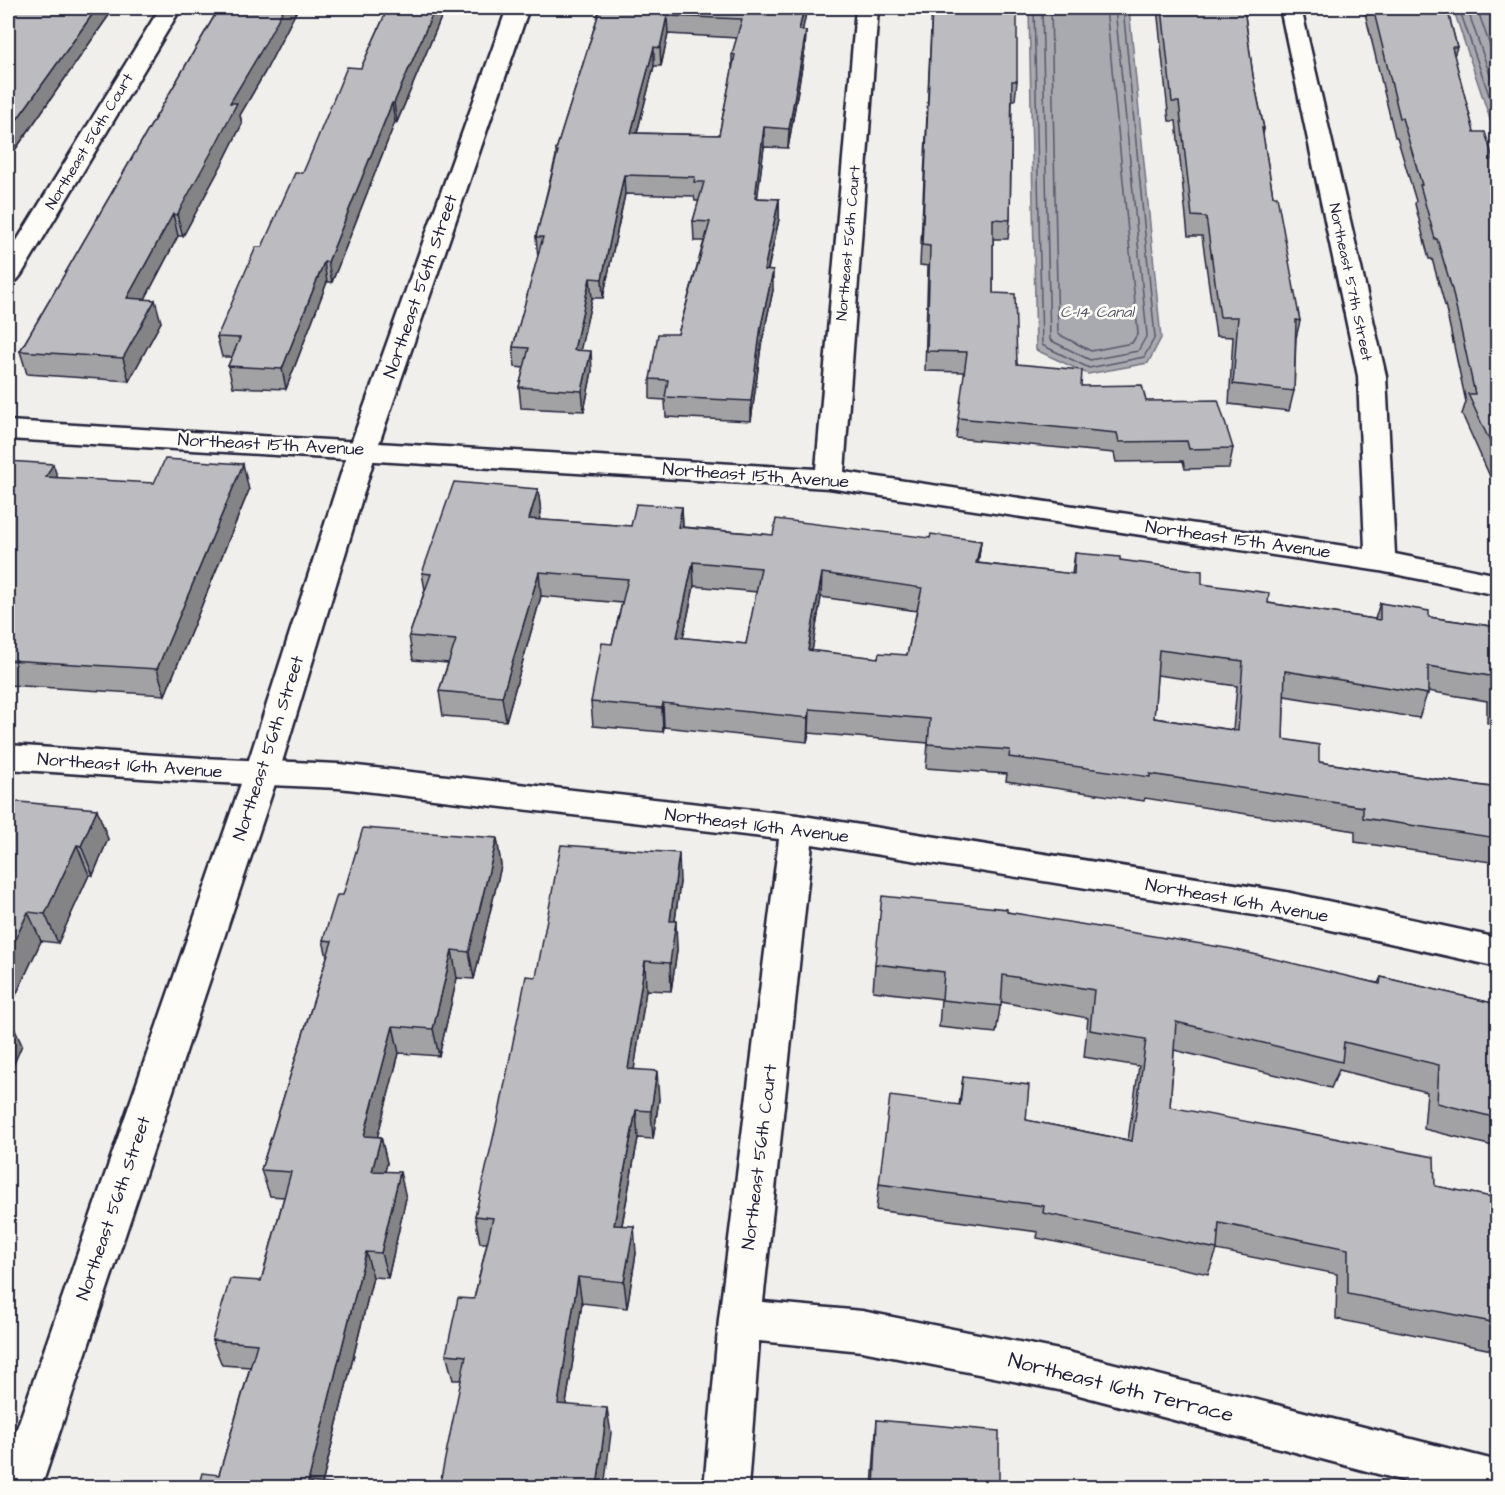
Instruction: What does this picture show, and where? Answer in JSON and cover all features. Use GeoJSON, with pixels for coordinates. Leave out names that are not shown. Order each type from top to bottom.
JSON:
{"type":"FeatureCollection","features":[{"type":"Feature","properties":{"kind":"street","name":"Northeast 56th Court"},"geometry":{"type":"LineString","coordinates":[[8,275],[170,8]]}},
{"type":"Feature","properties":{"kind":"street","name":"Northeast 56th Street"},"geometry":{"type":"LineString","coordinates":[[18,1488],[262,772],[363,449],[518,8]]}},
{"type":"Feature","properties":{"kind":"street","name":"Northeast 56th Court"},"geometry":{"type":"LineString","coordinates":[[829,479],[867,8]]}},
{"type":"Feature","properties":{"kind":"street","name":"Northeast 57th Street"},"geometry":{"type":"LineString","coordinates":[[1291,8],[1372,376],[1380,561]]}},
{"type":"Feature","properties":{"kind":"street","name":"Northeast 15th Avenue"},"geometry":{"type":"LineString","coordinates":[[8,430],[363,449],[829,479],[1380,561],[1497,585]]}},
{"type":"Feature","properties":{"kind":"street","name":"Northeast 16th Avenue"},"geometry":{"type":"LineString","coordinates":[[8,757],[201,770],[339,776],[797,828],[1286,906],[1497,953]]}},
{"type":"Feature","properties":{"kind":"street","name":"Northeast 56th Court"},"geometry":{"type":"LineString","coordinates":[[726,1488],[740,1319],[797,828]]}},
{"type":"Feature","properties":{"kind":"street","name":"Northeast 16th Terrace"},"geometry":{"type":"LineString","coordinates":[[740,1319],[862,1331],[1064,1371],[1420,1475],[1497,1483]]}},
{"type":"Feature","properties":{"kind":"water","name":"C-14 Canal"},"geometry":{"type":"Polygon","coordinates":[[[1029,8],[1129,8],[1161,338],[1148,363],[1088,374],[1036,350],[1029,8]]]}},
{"type":"Feature","properties":{"kind":"water"},"geometry":{"type":"Polygon","coordinates":[[[1453,8],[1497,8],[1497,140],[1453,8]]]}},
{"type":"Feature","properties":{"kind":"building"},"geometry":{"type":"Polygon","coordinates":[[[8,8],[97,8],[8,132],[8,20],[13,13],[8,12],[8,8]]]}},
{"type":"Feature","properties":{"kind":"building"},"geometry":{"type":"Polygon","coordinates":[[[219,8],[284,8],[230,103],[237,103],[217,142],[177,215],[173,214],[127,298],[155,300],[123,358],[20,351],[219,8]]]}},
{"type":"Feature","properties":{"kind":"building"},"geometry":{"type":"Polygon","coordinates":[[[388,8],[435,8],[394,103],[392,103],[328,262],[324,262],[282,369],[228,366],[240,338],[217,337],[256,247],[262,247],[295,173],[303,173],[347,67],[361,68],[388,8]]]}},
{"type":"Feature","properties":{"kind":"building"},"geometry":{"type":"Polygon","coordinates":[[[600,8],[804,8],[799,30],[806,31],[789,129],[764,127],[755,198],[779,199],[764,270],[773,271],[761,326],[751,401],[665,397],[668,380],[650,379],[658,334],[678,334],[710,222],[693,221],[704,182],[694,182],[695,177],[624,175],[602,279],[590,278],[574,350],[591,351],[582,391],[519,387],[529,348],[513,347],[543,237],[536,237],[558,151],[556,150],[600,8]],[[667,16],[660,48],[654,47],[631,133],[719,135],[735,55],[732,54],[742,19],[667,16]]]}},
{"type":"Feature","properties":{"kind":"building"},"geometry":{"type":"Polygon","coordinates":[[[932,8],[1017,8],[1017,81],[1012,81],[1010,220],[993,219],[993,293],[1015,294],[1017,364],[1082,370],[1081,386],[1142,385],[1146,401],[1218,400],[1233,448],[1189,449],[1187,441],[1119,442],[1117,433],[958,418],[967,352],[927,351],[930,246],[922,245],[932,8]]]}},
{"type":"Feature","properties":{"kind":"building"},"geometry":{"type":"Polygon","coordinates":[[[1162,8],[1244,8],[1273,196],[1277,196],[1300,321],[1296,320],[1294,391],[1233,384],[1238,317],[1220,317],[1206,217],[1192,216],[1179,102],[1172,102],[1162,8]]]}},
{"type":"Feature","properties":{"kind":"building"},"geometry":{"type":"Polygon","coordinates":[[[1373,8],[1447,8],[1457,47],[1452,47],[1474,132],[1485,132],[1497,171],[1497,457],[1468,394],[1475,394],[1452,289],[1437,239],[1435,239],[1402,118],[1400,118],[1373,8]]]}},
{"type":"Feature","properties":{"kind":"building"},"geometry":{"type":"Polygon","coordinates":[[[165,459],[243,464],[157,669],[8,660],[8,461],[53,464],[46,477],[154,483],[165,459]]]}},
{"type":"Feature","properties":{"kind":"building"},"geometry":{"type":"Polygon","coordinates":[[[454,482],[538,489],[529,519],[631,526],[636,504],[682,507],[678,527],[773,535],[776,519],[930,538],[931,534],[981,541],[976,563],[1074,574],[1075,553],[1120,557],[1120,560],[1202,571],[1202,584],[1269,593],[1268,603],[1380,620],[1380,603],[1429,611],[1429,617],[1497,627],[1497,699],[1496,677],[1428,666],[1428,694],[1285,671],[1283,739],[1319,745],[1319,762],[1497,788],[1497,838],[1363,818],[1363,807],[1150,774],[1150,777],[1009,757],[1010,750],[928,744],[930,719],[810,709],[808,718],[663,703],[662,708],[591,702],[602,643],[612,644],[628,579],[539,572],[502,697],[439,691],[456,640],[409,636],[431,574],[422,573],[454,482]],[[693,562],[677,637],[746,644],[761,568],[693,562]],[[822,573],[808,650],[878,658],[879,653],[907,655],[922,588],[822,573]],[[1159,650],[1154,718],[1238,731],[1243,661],[1159,650]]]}},
{"type":"Feature","properties":{"kind":"building"},"geometry":{"type":"Polygon","coordinates":[[[8,801],[97,809],[81,846],[77,845],[45,914],[28,912],[8,955],[8,801]]]}},
{"type":"Feature","properties":{"kind":"building"},"geometry":{"type":"Polygon","coordinates":[[[363,828],[497,838],[469,952],[452,950],[433,1029],[393,1026],[364,1136],[381,1137],[372,1171],[400,1172],[381,1253],[366,1252],[308,1482],[343,1485],[343,1488],[198,1488],[202,1473],[219,1475],[257,1344],[212,1340],[230,1279],[261,1281],[291,1172],[261,1170],[332,941],[323,940],[337,895],[343,895],[363,828]]]}},
{"type":"Feature","properties":{"kind":"building"},"geometry":{"type":"Polygon","coordinates":[[[561,845],[679,853],[670,921],[676,921],[670,963],[645,961],[628,1069],[657,1071],[651,1111],[636,1110],[614,1225],[634,1226],[624,1282],[578,1277],[558,1404],[607,1408],[597,1488],[439,1488],[466,1356],[446,1354],[458,1298],[474,1299],[493,1218],[475,1216],[500,1108],[526,976],[536,977],[561,845]]]}},
{"type":"Feature","properties":{"kind":"building"},"geometry":{"type":"Polygon","coordinates":[[[882,896],[1007,909],[1007,912],[1232,949],[1380,984],[1381,977],[1497,1004],[1497,1118],[1437,1103],[1439,1065],[1344,1042],[1342,1062],[1176,1022],[1170,1107],[1434,1157],[1435,1186],[1497,1198],[1497,1323],[1348,1294],[1348,1249],[1219,1223],[1217,1249],[1043,1213],[1044,1206],[879,1184],[890,1096],[960,1105],[963,1077],[1029,1085],[1026,1120],[1132,1141],[1146,1039],[1090,1030],[1094,990],[1003,975],[1001,1006],[942,1000],[944,972],[875,964],[882,896]]]}},
{"type":"Feature","properties":{"kind":"building"},"geometry":{"type":"Polygon","coordinates":[[[877,1420],[999,1431],[999,1488],[874,1488],[877,1420]]]}},
{"type":"Feature","properties":{"kind":"building"},"geometry":{"type":"Polygon","coordinates":[[[1121,1481],[1200,1488],[1121,1488],[1121,1481]]]}}]}
